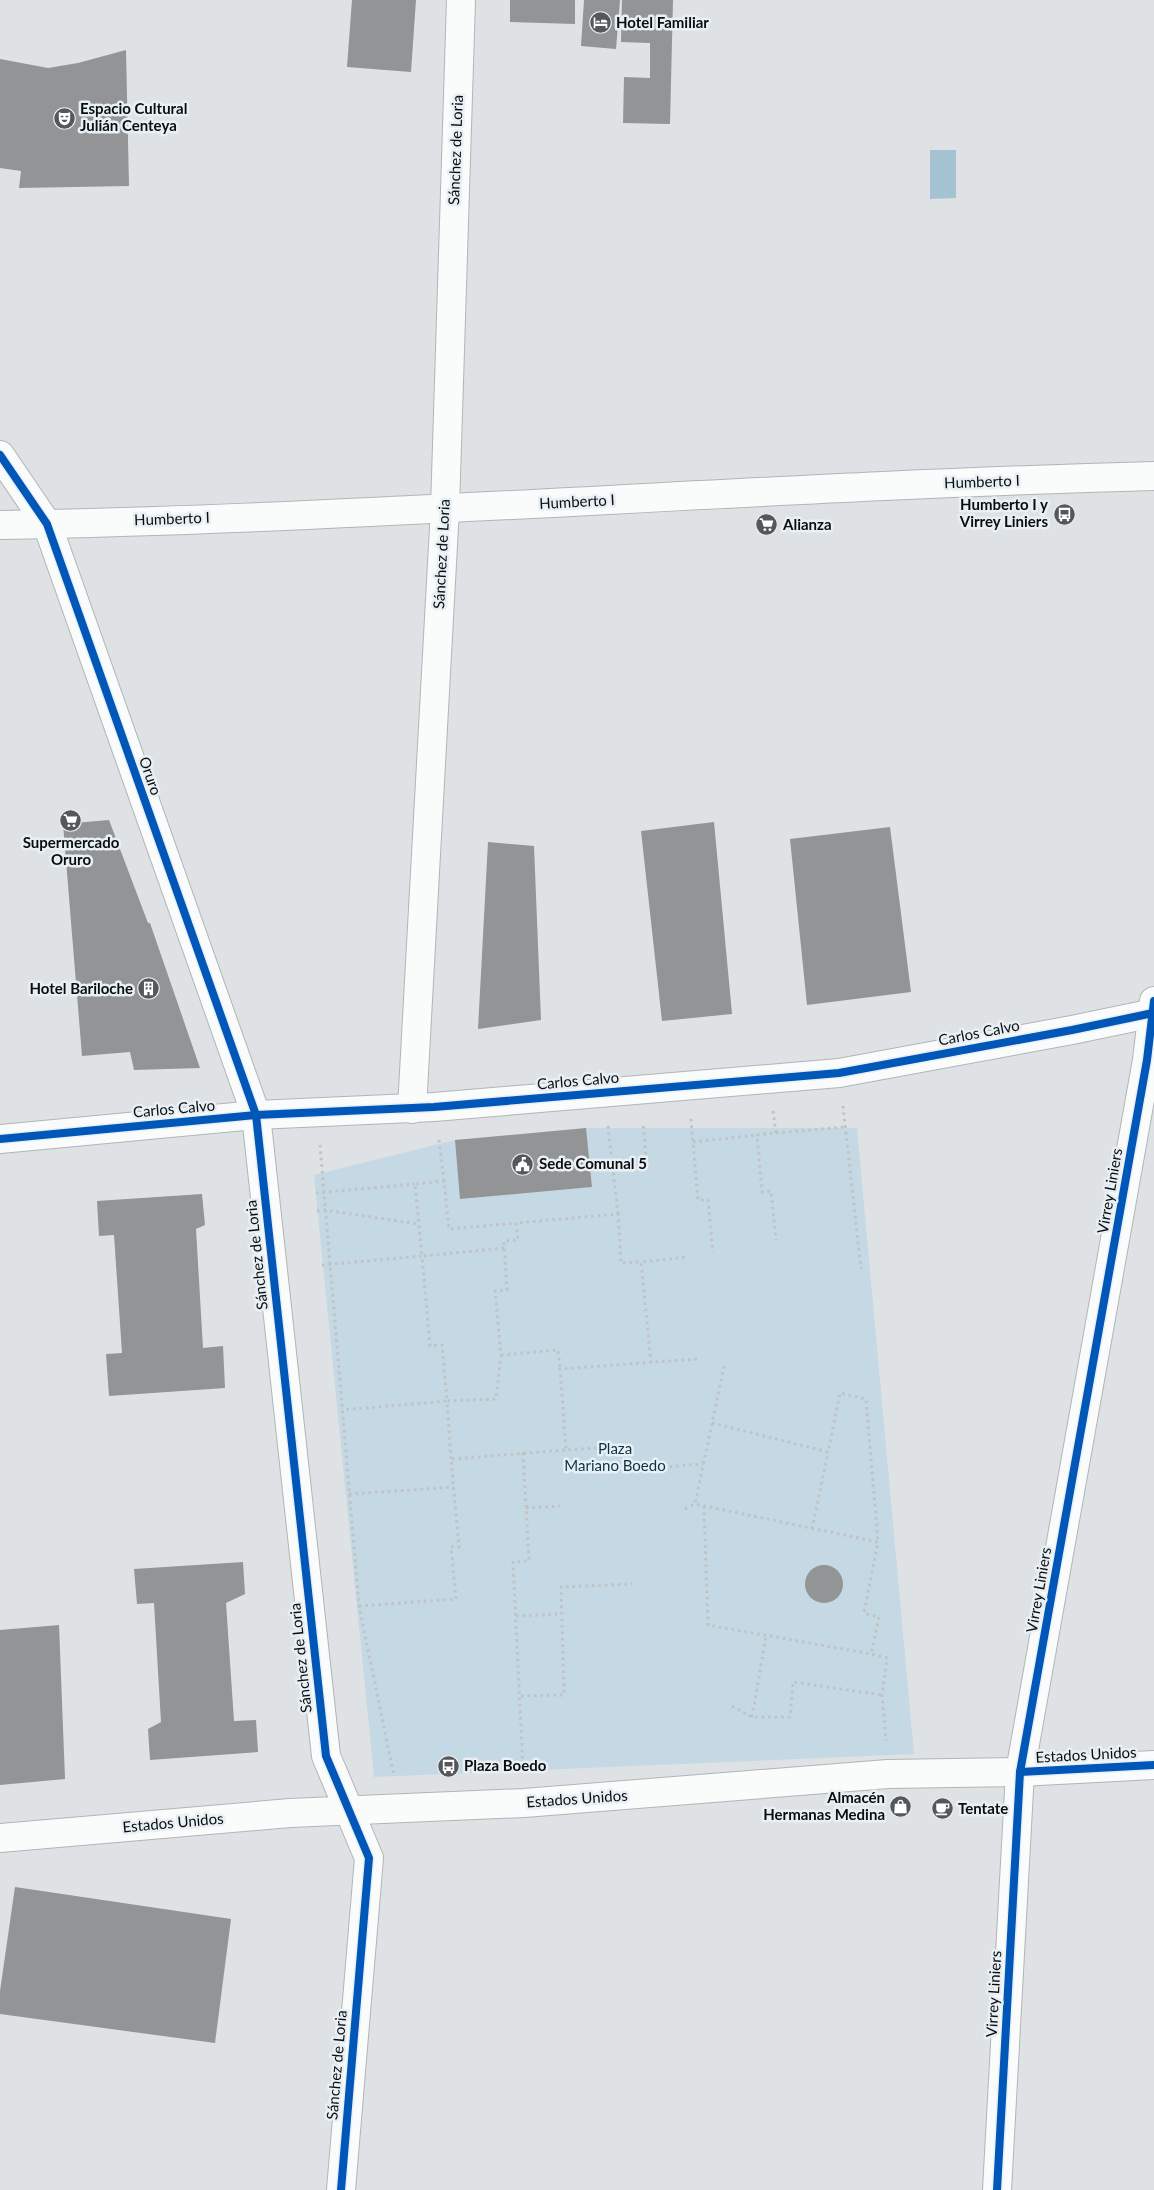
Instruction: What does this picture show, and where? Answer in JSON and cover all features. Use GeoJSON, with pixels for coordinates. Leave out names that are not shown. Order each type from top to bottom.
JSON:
{"type":"FeatureCollection","features":[{"type":"Feature","properties":{"kind":"street","name":"Sánchez de Loria"},"geometry":{"type":"LineString","coordinates":[[423,1108],[461,0]]}},
{"type":"Feature","properties":{"kind":"street","name":"Oruro"},"geometry":{"type":"LineString","coordinates":[[0,455],[47,524],[256,1115]]}},
{"type":"Feature","properties":{"kind":"street","name":"Humberto I"},"geometry":{"type":"LineString","coordinates":[[0,525],[444,508],[998,480],[1154,476]]}},
{"type":"Feature","properties":{"kind":"street","name":"Virrey Liniers"},"geometry":{"type":"LineString","coordinates":[[997,2190],[1020,1772],[1147,1060],[1154,1001]]}},
{"type":"Feature","properties":{"kind":"street","name":"Carlos Calvo"},"geometry":{"type":"LineString","coordinates":[[0,1139],[256,1115],[423,1108],[840,1073],[1154,1013]]}},
{"type":"Feature","properties":{"kind":"street","name":"Sánchez de Loria"},"geometry":{"type":"LineString","coordinates":[[256,1115],[326,1756],[369,1858],[340,2190]]}},
{"type":"Feature","properties":{"kind":"street","name":"Estados Unidos"},"geometry":{"type":"LineString","coordinates":[[0,1838],[290,1813],[524,1804],[888,1774],[1020,1772],[1154,1765]]}},
{"type":"Feature","properties":{"kind":"path"},"geometry":{"type":"LineString","coordinates":[[840,1073],[861,1269]]}},
{"type":"Feature","properties":{"kind":"path"},"geometry":{"type":"LineString","coordinates":[[769,1080],[776,1133]]}},
{"type":"Feature","properties":{"kind":"path"},"geometry":{"type":"LineString","coordinates":[[687,1086],[698,1200],[708,1200],[713,1252]]}},
{"type":"Feature","properties":{"kind":"path"},"geometry":{"type":"LineString","coordinates":[[613,1170],[647,1167],[640,1090]]}},
{"type":"Feature","properties":{"kind":"path"},"geometry":{"type":"LineString","coordinates":[[604,1093],[622,1263],[689,1257]]}},
{"type":"Feature","properties":{"kind":"path"},"geometry":{"type":"LineString","coordinates":[[423,1108],[444,1181],[450,1229],[618,1214]]}},
{"type":"Feature","properties":{"kind":"path"},"geometry":{"type":"LineString","coordinates":[[318,1113],[324,1210],[359,1606],[401,1808]]}},
{"type":"Feature","properties":{"kind":"path"},"geometry":{"type":"LineString","coordinates":[[693,1142],[845,1127]]}},
{"type":"Feature","properties":{"kind":"path"},"geometry":{"type":"LineString","coordinates":[[757,1135],[762,1192],[771,1191],[776,1240]]}},
{"type":"Feature","properties":{"kind":"path"},"geometry":{"type":"LineString","coordinates":[[316,1193],[444,1181]]}},
{"type":"Feature","properties":{"kind":"path"},"geometry":{"type":"LineString","coordinates":[[359,1606],[456,1599],[451,1547],[459,1546],[442,1345],[430,1346],[415,1184]]}},
{"type":"Feature","properties":{"kind":"path"},"geometry":{"type":"LineString","coordinates":[[317,1210],[419,1224]]}},
{"type":"Feature","properties":{"kind":"path"},"geometry":{"type":"LineString","coordinates":[[342,1410],[496,1399],[501,1355],[495,1291],[507,1290],[504,1241],[518,1240],[516,1223]]}},
{"type":"Feature","properties":{"kind":"path"},"geometry":{"type":"LineString","coordinates":[[322,1264],[504,1248]]}},
{"type":"Feature","properties":{"kind":"path"},"geometry":{"type":"LineString","coordinates":[[641,1262],[650,1363]]}},
{"type":"Feature","properties":{"kind":"path"},"geometry":{"type":"LineString","coordinates":[[501,1355],[558,1350],[566,1450]]}},
{"type":"Feature","properties":{"kind":"path"},"geometry":{"type":"LineString","coordinates":[[560,1369],[697,1359]]}},
{"type":"Feature","properties":{"kind":"path"},"geometry":{"type":"LineString","coordinates":[[695,1504],[724,1366]]}},
{"type":"Feature","properties":{"kind":"path"},"geometry":{"type":"LineString","coordinates":[[812,1528],[840,1393],[866,1399],[878,1542],[864,1614],[879,1617],[871,1654]]}},
{"type":"Feature","properties":{"kind":"path"},"geometry":{"type":"LineString","coordinates":[[712,1424],[828,1452]]}},
{"type":"Feature","properties":{"kind":"path"},"geometry":{"type":"LineString","coordinates":[[451,1459],[613,1446],[615,1471],[703,1464]]}},
{"type":"Feature","properties":{"kind":"path"},"geometry":{"type":"LineString","coordinates":[[523,1453],[529,1561],[513,1562],[521,1696],[524,1804]]}},
{"type":"Feature","properties":{"kind":"path"},"geometry":{"type":"LineString","coordinates":[[349,1494],[454,1487]]}},
{"type":"Feature","properties":{"kind":"path"},"geometry":{"type":"LineString","coordinates":[[685,1509],[695,1504],[878,1542]]}},
{"type":"Feature","properties":{"kind":"path"},"geometry":{"type":"LineString","coordinates":[[526,1508],[560,1506]]}},
{"type":"Feature","properties":{"kind":"path"},"geometry":{"type":"LineString","coordinates":[[704,1506],[708,1626],[887,1658],[882,1695],[888,1774]]}},
{"type":"Feature","properties":{"kind":"path"},"geometry":{"type":"LineString","coordinates":[[521,1696],[564,1695],[560,1586],[632,1584]]}},
{"type":"Feature","properties":{"kind":"path"},"geometry":{"type":"LineString","coordinates":[[516,1616],[561,1614]]}},
{"type":"Feature","properties":{"kind":"path"},"geometry":{"type":"LineString","coordinates":[[752,1717],[766,1636]]}},
{"type":"Feature","properties":{"kind":"path"},"geometry":{"type":"LineString","coordinates":[[732,1706],[752,1717],[790,1717],[793,1682],[882,1695]]}},
{"type":"Feature","properties":{"kind":"green space","name":"Plaza Mariano Boedo"},"geometry":{"type":"Polygon","coordinates":[[[586,1128],[857,1128],[914,1754],[374,1777],[314,1175],[455,1140],[461,1199],[592,1187],[586,1128]]]}},
{"type":"Feature","properties":{"kind":"shaded area"},"geometry":{"type":"Polygon","coordinates":[[[930,150],[956,150],[956,198],[930,199],[930,150]]]}},
{"type":"Feature","properties":{"kind":"building"},"geometry":{"type":"Polygon","coordinates":[[[352,0],[416,0],[411,72],[347,67],[352,0]]]}},
{"type":"Feature","properties":{"kind":"building"},"geometry":{"type":"Polygon","coordinates":[[[510,0],[575,0],[575,24],[510,22],[510,0]]]}},
{"type":"Feature","properties":{"kind":"building","name":"Hotel Familiar"},"geometry":{"type":"Polygon","coordinates":[[[584,0],[620,0],[616,49],[581,46],[584,0]]]}},
{"type":"Feature","properties":{"kind":"building"},"geometry":{"type":"Polygon","coordinates":[[[622,0],[673,0],[670,124],[623,123],[624,77],[650,78],[650,43],[621,42],[622,0]]]}},
{"type":"Feature","properties":{"kind":"building","name":"Espacio Cultural Julián Centeya"},"geometry":{"type":"Polygon","coordinates":[[[126,50],[129,186],[19,188],[21,171],[0,168],[0,59],[48,68],[78,63],[126,50]]]}},
{"type":"Feature","properties":{"kind":"building"},"geometry":{"type":"Polygon","coordinates":[[[109,820],[148,923],[150,923],[200,1068],[134,1070],[130,1052],[82,1056],[63,824],[109,820]]]}},
{"type":"Feature","properties":{"kind":"building"},"geometry":{"type":"Polygon","coordinates":[[[714,822],[732,1014],[662,1021],[641,831],[714,822]]]}},
{"type":"Feature","properties":{"kind":"building"},"geometry":{"type":"Polygon","coordinates":[[[890,827],[911,992],[807,1005],[790,839],[890,827]]]}},
{"type":"Feature","properties":{"kind":"building"},"geometry":{"type":"Polygon","coordinates":[[[488,842],[534,846],[541,1020],[478,1029],[488,842]]]}},
{"type":"Feature","properties":{"kind":"building","name":"Sede Comunal 5"},"geometry":{"type":"Polygon","coordinates":[[[586,1128],[592,1187],[460,1199],[455,1140],[586,1128]]]}},
{"type":"Feature","properties":{"kind":"building"},"geometry":{"type":"Polygon","coordinates":[[[202,1194],[205,1225],[196,1229],[203,1348],[223,1346],[225,1388],[109,1396],[106,1354],[122,1353],[114,1235],[99,1236],[97,1201],[202,1194]]]}},
{"type":"Feature","properties":{"kind":"building"},"geometry":{"type":"Polygon","coordinates":[[[243,1562],[245,1594],[226,1603],[234,1721],[256,1720],[258,1752],[150,1760],[148,1729],[161,1722],[154,1603],[137,1604],[134,1569],[243,1562]]]}},
{"type":"Feature","properties":{"kind":"building"},"geometry":{"type":"Polygon","coordinates":[[[824,1565],[838,1570],[843,1584],[838,1598],[824,1603],[810,1598],[805,1584],[810,1570],[824,1565]]]}},
{"type":"Feature","properties":{"kind":"building"},"geometry":{"type":"Polygon","coordinates":[[[59,1625],[65,1779],[0,1785],[0,1630],[59,1625]]]}},
{"type":"Feature","properties":{"kind":"building"},"geometry":{"type":"Polygon","coordinates":[[[15,1887],[231,1919],[215,2043],[0,2014],[0,1991],[15,1887]]]}},
{"type":"Feature","properties":{"kind":"cycle path"},"geometry":{"type":"LineString","coordinates":[[0,455],[47,524],[256,1115],[326,1756],[369,1858],[341,2190]]}},
{"type":"Feature","properties":{"kind":"cycle path"},"geometry":{"type":"LineString","coordinates":[[997,2190],[1020,1772],[1147,1060],[1154,1001]]}},
{"type":"Feature","properties":{"kind":"cycle path"},"geometry":{"type":"LineString","coordinates":[[0,1139],[256,1115],[434,1107],[839,1073],[1153,1013]]}},
{"type":"Feature","properties":{"kind":"cycle path"},"geometry":{"type":"LineString","coordinates":[[1020,1772],[1154,1765]]}},
{"type":"Feature","properties":{"kind":"place","name":"Hotel Familiar"},"geometry":{"type":"Point","coordinates":[600,23]}},
{"type":"Feature","properties":{"kind":"place","name":"Espacio Cultural Julián Centeya"},"geometry":{"type":"Point","coordinates":[64,118]}},
{"type":"Feature","properties":{"kind":"place","name":"Humberto I y Virrey Liniers"},"geometry":{"type":"Point","coordinates":[1064,514]}},
{"type":"Feature","properties":{"kind":"place","name":"Alianza"},"geometry":{"type":"Point","coordinates":[767,525]}},
{"type":"Feature","properties":{"kind":"place","name":"Supermercado Oruro"},"geometry":{"type":"Point","coordinates":[71,820]}},
{"type":"Feature","properties":{"kind":"place","name":"Hotel Bariloche"},"geometry":{"type":"Point","coordinates":[149,989]}},
{"type":"Feature","properties":{"kind":"place","name":"Sede Comunal 5"},"geometry":{"type":"Point","coordinates":[523,1164]}},
{"type":"Feature","properties":{"kind":"place","name":"Plaza Boedo"},"geometry":{"type":"Point","coordinates":[448,1766]}},
{"type":"Feature","properties":{"kind":"place","name":"Almacén Hermanas Medina"},"geometry":{"type":"Point","coordinates":[901,1807]}},
{"type":"Feature","properties":{"kind":"place","name":"Tentate"},"geometry":{"type":"Point","coordinates":[942,1809]}}]}
